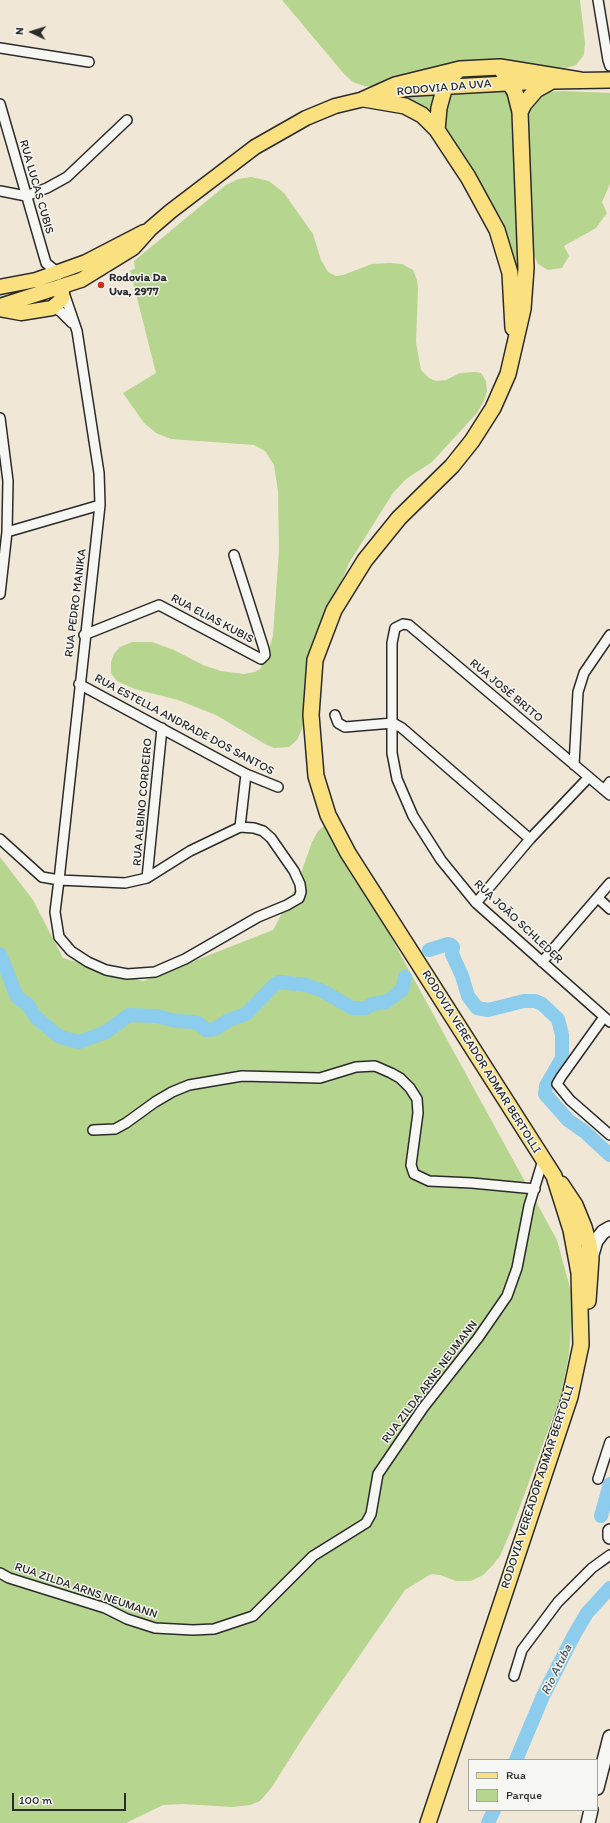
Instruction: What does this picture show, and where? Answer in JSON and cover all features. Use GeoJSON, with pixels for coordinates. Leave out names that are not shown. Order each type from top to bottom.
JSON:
{"type":"FeatureCollection","features":[{"type":"Feature","properties":{"kind":"highway"},"geometry":{"type":"LineString","coordinates":[[364,99],[395,85],[460,68],[500,67],[580,80]]}},
{"type":"Feature","properties":{"kind":"highway","name":"RODOVIA VEREADOR ADMAR BERTOLLI"},"geometry":{"type":"LineString","coordinates":[[428,1823],[570,1397],[581,1346],[579,1273],[571,1230],[554,1176],[348,853],[328,815],[316,776],[311,715],[315,660],[334,610],[370,554],[399,518],[452,466],[472,441],[492,408],[508,374],[523,309],[526,268],[520,112],[511,83],[500,67]]}},
{"type":"Feature","properties":{"kind":"highway"},"geometry":{"type":"LineString","coordinates":[[437,130],[439,108],[444,86],[448,79],[460,68]]}},
{"type":"Feature","properties":{"kind":"highway","name":"RODOVIA DA UVA"},"geometry":{"type":"LineString","coordinates":[[552,81],[610,80]]}},
{"type":"Feature","properties":{"kind":"highway"},"geometry":{"type":"LineString","coordinates":[[520,112],[524,104],[536,90],[552,81]]}},
{"type":"Feature","properties":{"kind":"highway","name":"RODOVIA VEREADOR ADMAR BERTOLLI"},"geometry":{"type":"LineString","coordinates":[[364,99],[405,106],[422,115],[437,130],[468,177],[497,230],[510,273],[514,320],[511,362]]}},
{"type":"Feature","properties":{"kind":"highway"},"geometry":{"type":"LineString","coordinates":[[554,1176],[563,1186],[575,1205],[584,1227],[591,1258],[587,1314],[581,1346]]}},
{"type":"Feature","properties":{"kind":"main road","name":"RODOVIA DA UVA"},"geometry":{"type":"LineString","coordinates":[[0,306],[81,280],[133,248],[150,229],[170,211],[255,147],[306,118],[335,106],[406,89],[552,81]]}},
{"type":"Feature","properties":{"kind":"main road","name":"RODOVIA DA UVA"},"geometry":{"type":"LineString","coordinates":[[0,287],[36,280],[86,262],[150,229]]}},
{"type":"Feature","properties":{"kind":"main road"},"geometry":{"type":"LineString","coordinates":[[0,309],[20,313],[52,308],[62,298],[62,286]]}},
{"type":"Feature","properties":{"kind":"main road"},"geometry":{"type":"LineString","coordinates":[[584,1227],[606,1230],[594,1246],[591,1258]]}},
{"type":"Feature","properties":{"kind":"main road"},"geometry":{"type":"LineString","coordinates":[[610,1531],[610,1538]]}},
{"type":"Feature","properties":{"kind":"main road"},"geometry":{"type":"LineString","coordinates":[[598,1784],[610,1737]]}},
{"type":"Feature","properties":{"kind":"main road"},"geometry":{"type":"LineString","coordinates":[[588,1823],[591,1811]]}},
{"type":"Feature","properties":{"kind":"street"},"geometry":{"type":"LineString","coordinates":[[598,0],[610,66]]}},
{"type":"Feature","properties":{"kind":"street"},"geometry":{"type":"LineString","coordinates":[[0,48],[89,62]]}},
{"type":"Feature","properties":{"kind":"street","name":"RUA LUCAS CUBIS"},"geometry":{"type":"LineString","coordinates":[[0,104],[46,263],[56,272],[62,286]]}},
{"type":"Feature","properties":{"kind":"street"},"geometry":{"type":"LineString","coordinates":[[0,191],[26,196],[47,188],[67,177],[127,120]]}},
{"type":"Feature","properties":{"kind":"street","name":"RUA PEDRO MANIKA"},"geometry":{"type":"LineString","coordinates":[[62,286],[76,331],[99,473],[100,505],[84,636],[55,912],[59,937],[71,952],[106,970],[127,974],[155,972],[185,959],[258,917],[287,905],[299,898],[301,892],[300,884],[294,872],[271,838],[258,830],[240,827]]}},
{"type":"Feature","properties":{"kind":"street","name":"RUA PEDRO MANIKA"},"geometry":{"type":"LineString","coordinates":[[52,308],[67,317],[76,331]]}},
{"type":"Feature","properties":{"kind":"street"},"geometry":{"type":"LineString","coordinates":[[0,418],[8,480],[7,532],[0,594]]}},
{"type":"Feature","properties":{"kind":"street"},"geometry":{"type":"LineString","coordinates":[[7,532],[100,505]]}},
{"type":"Feature","properties":{"kind":"street","name":"RUA ELIAS KUBIS"},"geometry":{"type":"LineString","coordinates":[[84,636],[159,605],[261,659],[264,655],[264,649],[234,555]]}},
{"type":"Feature","properties":{"kind":"street","name":"RUA JOSÉ BRITO"},"geometry":{"type":"LineString","coordinates":[[392,643],[395,628],[403,624],[410,625],[607,793]]}},
{"type":"Feature","properties":{"kind":"street"},"geometry":{"type":"LineString","coordinates":[[574,765],[578,692],[584,673],[610,635]]}},
{"type":"Feature","properties":{"kind":"street","name":"RUA JOÃO SCHLEDER"},"geometry":{"type":"LineString","coordinates":[[392,643],[392,753],[397,779],[413,816],[441,860],[476,903],[607,1020]]}},
{"type":"Feature","properties":{"kind":"street","name":"RUA ESTELLA ANDRADE DOS SANTOS"},"geometry":{"type":"LineString","coordinates":[[79,684],[246,774],[278,787]]}},
{"type":"Feature","properties":{"kind":"street"},"geometry":{"type":"LineString","coordinates":[[335,715],[338,723],[345,727],[393,723],[402,728],[530,839]]}},
{"type":"Feature","properties":{"kind":"street","name":"RUA ALBINO CORDEIRO"},"geometry":{"type":"LineString","coordinates":[[148,878],[162,728]]}},
{"type":"Feature","properties":{"kind":"street"},"geometry":{"type":"LineString","coordinates":[[0,839],[42,876],[59,880],[125,883],[148,878],[190,851],[240,827],[246,774]]}},
{"type":"Feature","properties":{"kind":"street"},"geometry":{"type":"LineString","coordinates":[[476,903],[530,839],[589,777]]}},
{"type":"Feature","properties":{"kind":"street"},"geometry":{"type":"LineString","coordinates":[[607,793],[610,782]]}},
{"type":"Feature","properties":{"kind":"street"},"geometry":{"type":"LineString","coordinates":[[542,962],[610,883]]}},
{"type":"Feature","properties":{"kind":"street"},"geometry":{"type":"LineString","coordinates":[[598,898],[610,909]]}},
{"type":"Feature","properties":{"kind":"street"},"geometry":{"type":"LineString","coordinates":[[607,1020],[557,1084],[570,1100],[610,1134]]}},
{"type":"Feature","properties":{"kind":"street"},"geometry":{"type":"LineString","coordinates":[[93,1130],[115,1129],[160,1099],[189,1085],[242,1076],[320,1078],[356,1067],[375,1066],[400,1078],[410,1088],[417,1099],[418,1113],[411,1165],[414,1174],[429,1181],[472,1183],[535,1189]]}},
{"type":"Feature","properties":{"kind":"street","name":"RUA ZILDA ARNS NEUMANN"},"geometry":{"type":"LineString","coordinates":[[0,1573],[9,1578],[105,1608],[155,1628],[193,1630],[214,1628],[253,1616],[312,1556],[366,1523],[371,1514],[378,1474],[423,1408],[478,1338],[507,1296],[518,1268],[529,1206],[543,1160]]}},
{"type":"Feature","properties":{"kind":"street"},"geometry":{"type":"LineString","coordinates":[[598,1479],[610,1442]]}},
{"type":"Feature","properties":{"kind":"street"},"geometry":{"type":"LineString","coordinates":[[514,1676],[522,1650],[558,1602],[592,1568],[610,1555]]}},
{"type":"Feature","properties":{"kind":"green space"},"geometry":{"type":"Polygon","coordinates":[[[282,0],[580,0],[585,43],[584,55],[576,65],[564,69],[498,76],[503,78],[373,87],[364,86],[353,82],[344,74],[282,0]]]}},
{"type":"Feature","properties":{"kind":"green space"},"geometry":{"type":"Polygon","coordinates":[[[511,88],[515,108],[521,258],[518,277],[503,221],[469,167],[444,135],[444,106],[449,92],[511,88]]]}},
{"type":"Feature","properties":{"kind":"green space"},"geometry":{"type":"Polygon","coordinates":[[[563,91],[610,93],[610,184],[602,202],[607,213],[596,228],[564,246],[569,256],[562,268],[548,270],[538,264],[532,251],[526,113],[532,100],[546,92],[563,91]]]}},
{"type":"Feature","properties":{"kind":"green space"},"geometry":{"type":"Polygon","coordinates":[[[440,92],[433,121],[394,98],[440,92]]]}},
{"type":"Feature","properties":{"kind":"green space"},"geometry":{"type":"Polygon","coordinates":[[[251,177],[269,181],[284,193],[313,234],[321,260],[328,272],[336,276],[343,275],[372,264],[390,263],[402,264],[413,270],[417,280],[418,289],[416,342],[421,370],[429,378],[436,381],[446,380],[460,373],[481,373],[486,381],[487,391],[484,401],[477,413],[432,462],[406,479],[393,493],[349,563],[324,626],[302,729],[297,740],[289,747],[274,748],[216,715],[178,700],[135,689],[117,681],[111,673],[111,662],[114,654],[120,647],[132,642],[152,642],[174,650],[203,665],[221,671],[244,674],[255,672],[260,669],[267,659],[273,635],[279,550],[278,491],[274,465],[265,451],[254,445],[171,439],[156,433],[144,423],[123,393],[156,373],[130,270],[135,269],[134,261],[226,185],[238,179],[251,177]]]}},
{"type":"Feature","properties":{"kind":"green space"},"geometry":{"type":"Polygon","coordinates":[[[324,826],[329,828],[336,837],[557,1240],[573,1299],[569,1354],[561,1395],[512,1528],[500,1556],[483,1575],[471,1581],[456,1581],[440,1575],[431,1574],[405,1590],[304,1736],[272,1787],[260,1801],[250,1805],[232,1807],[183,1804],[163,1805],[126,1823],[0,1823],[0,857],[33,900],[63,958],[143,981],[273,930],[296,887],[312,842],[318,831],[324,826]]]}},
{"type":"Feature","properties":{"kind":"waterway"},"geometry":{"type":"LineString","coordinates":[[429,950],[448,944],[453,947],[452,954],[462,976],[468,996],[477,1008],[488,1010],[524,1001],[535,1001],[542,1004],[558,1019],[562,1035],[562,1058],[546,1086],[545,1094],[568,1120],[585,1132],[610,1155]]}},
{"type":"Feature","properties":{"kind":"waterway"},"geometry":{"type":"LineString","coordinates":[[0,954],[17,997],[28,1005],[35,1016],[60,1037],[79,1042],[106,1032],[129,1015],[157,1016],[176,1021],[194,1022],[198,1023],[206,1030],[215,1029],[229,1020],[246,1014],[275,984],[279,982],[306,985],[323,991],[352,1008],[366,1008],[372,1004],[386,1002],[402,990],[405,977]]}},
{"type":"Feature","properties":{"kind":"waterway"},"geometry":{"type":"LineString","coordinates":[[601,1516],[610,1484]]}},
{"type":"Feature","properties":{"kind":"waterway","name":"Rio Atuba"},"geometry":{"type":"LineString","coordinates":[[516,1759],[543,1696],[574,1635],[587,1613],[610,1588]]}},
{"type":"Feature","properties":{"kind":"waterway","name":"Rio Atuba"},"geometry":{"type":"LineString","coordinates":[[488,1823],[494,1811]]}},
{"type":"Feature","properties":{"kind":"place","name":"Rodovia Da Uva, 2977"},"geometry":{"type":"Point","coordinates":[101,285]}}]}
